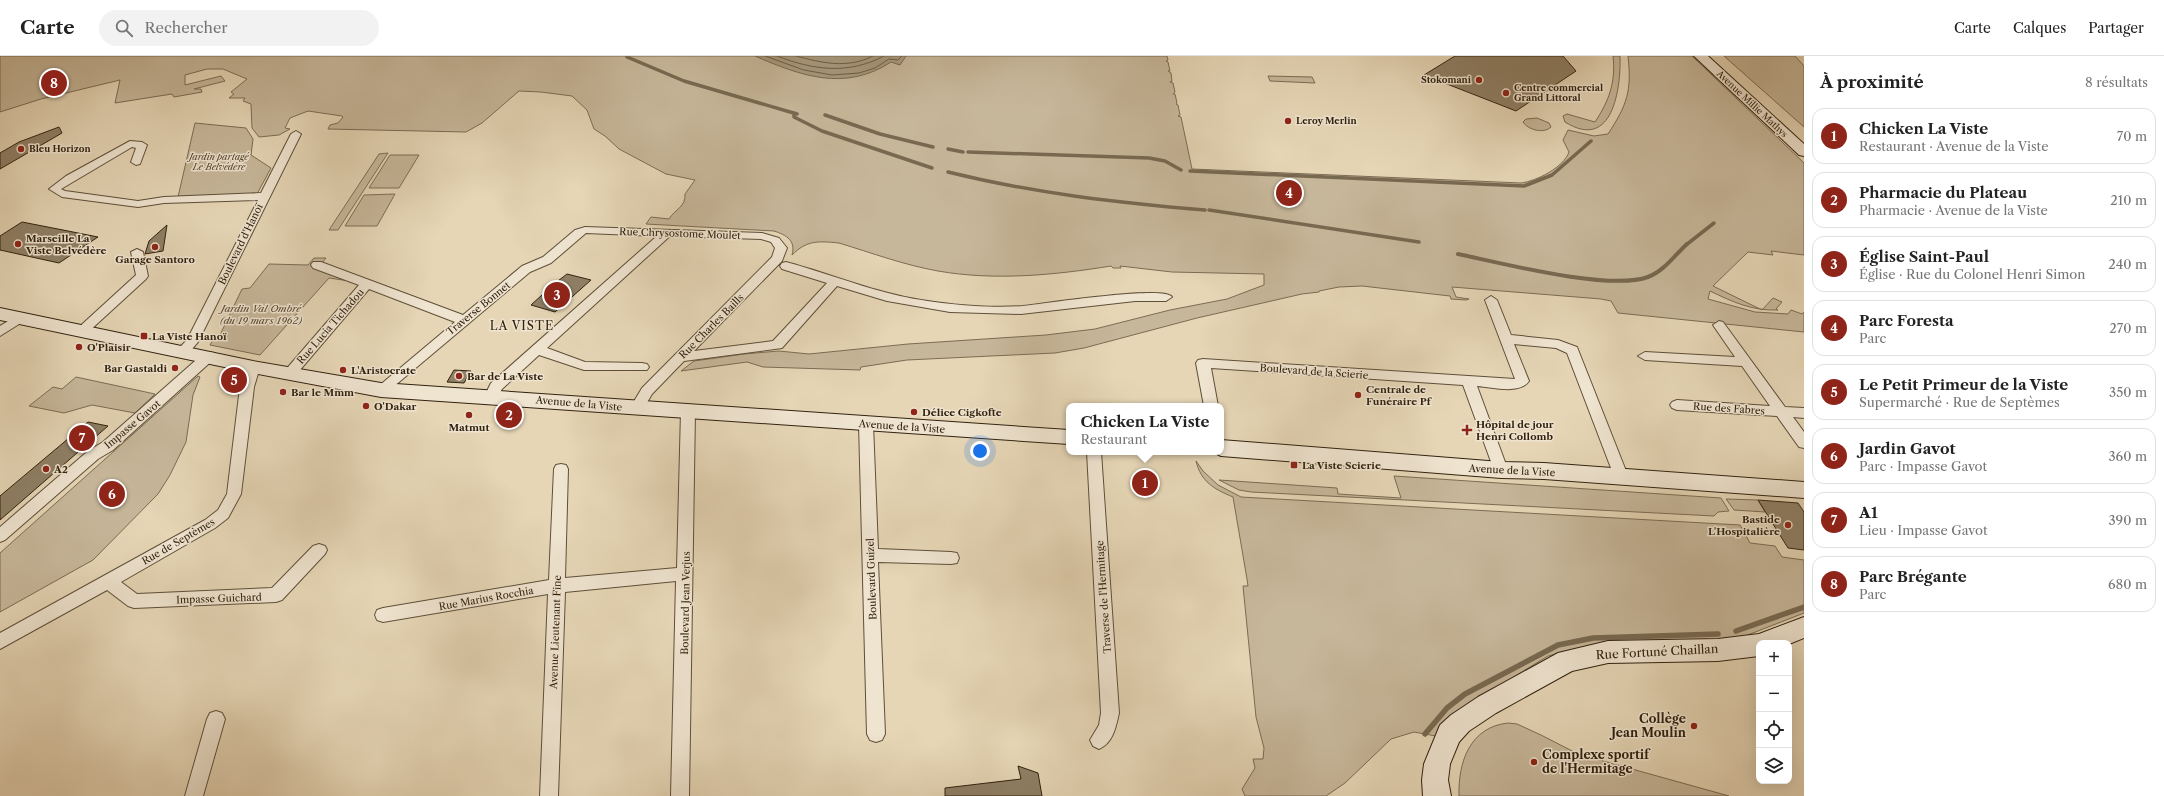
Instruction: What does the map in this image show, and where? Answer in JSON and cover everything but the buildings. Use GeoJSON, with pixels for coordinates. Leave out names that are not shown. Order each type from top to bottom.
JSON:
{"type":"FeatureCollection","features":[{"type":"Feature","properties":{"kind":"street","name":"Avenue Millie Mathys"},"geometry":{"type":"LineString","coordinates":[[1700,56],[1804,152]]}},
{"type":"Feature","properties":{"kind":"street","name":"Avenue Millie Mathys"},"geometry":{"type":"LineString","coordinates":[[1716,56],[1804,135]]}},
{"type":"Feature","properties":{"kind":"street","name":"Boulevard d'Hanoï"},"geometry":{"type":"LineString","coordinates":[[182,352],[192,342],[296,134]]}},
{"type":"Feature","properties":{"kind":"street"},"geometry":{"type":"LineString","coordinates":[[136,162],[142,145],[130,144],[70,178],[54,189],[62,194],[138,204],[164,200],[264,196]]}},
{"type":"Feature","properties":{"kind":"street","name":"Rue Chrysostome Moulet"},"geometry":{"type":"LineString","coordinates":[[579,232],[592,229],[762,236],[771,238],[780,244]]}},
{"type":"Feature","properties":{"kind":"street","name":"Traverse Bonnet"},"geometry":{"type":"LineString","coordinates":[[381,390],[463,320],[526,269],[547,260],[579,232]]}},
{"type":"Feature","properties":{"kind":"street"},"geometry":{"type":"LineString","coordinates":[[491,397],[496,386],[537,348],[668,233]]}},
{"type":"Feature","properties":{"kind":"street","name":"Rue Charles Baills"},"geometry":{"type":"LineString","coordinates":[[637,408],[647,391],[778,258],[781,251],[780,244]]}},
{"type":"Feature","properties":{"kind":"street"},"geometry":{"type":"LineString","coordinates":[[82,331],[142,276],[137,252]]}},
{"type":"Feature","properties":{"kind":"street"},"geometry":{"type":"LineString","coordinates":[[317,265],[367,283]]}},
{"type":"Feature","properties":{"kind":"street"},"geometry":{"type":"LineString","coordinates":[[786,266],[835,282],[904,301],[950,308],[978,310],[1042,309],[1135,297],[1166,298]]}},
{"type":"Feature","properties":{"kind":"street"},"geometry":{"type":"LineString","coordinates":[[680,357],[777,345],[835,282]]}},
{"type":"Feature","properties":{"kind":"street","name":"Rue Lucia Tichadou"},"geometry":{"type":"LineString","coordinates":[[288,374],[367,283],[463,320]]}},
{"type":"Feature","properties":{"kind":"street","name":"Boulevard de la Scierie"},"geometry":{"type":"LineString","coordinates":[[1210,403],[1203,363],[1514,385],[1522,382],[1490,300]]}},
{"type":"Feature","properties":{"kind":"street","name":"Avenue de la Viste"},"geometry":{"type":"LineString","coordinates":[[0,314],[182,352],[209,356],[288,374],[381,390],[1066,437]]}},
{"type":"Feature","properties":{"kind":"street"},"geometry":{"type":"LineString","coordinates":[[0,332],[20,318]]}},
{"type":"Feature","properties":{"kind":"street"},"geometry":{"type":"LineString","coordinates":[[1719,325],[1804,443]]}},
{"type":"Feature","properties":{"kind":"street"},"geometry":{"type":"LineString","coordinates":[[1506,339],[1558,344],[1572,350],[1621,476]]}},
{"type":"Feature","properties":{"kind":"street"},"geometry":{"type":"LineString","coordinates":[[537,348],[584,366],[642,367]]}},
{"type":"Feature","properties":{"kind":"street","name":"Impasse Gavot"},"geometry":{"type":"LineString","coordinates":[[0,536],[93,455],[108,446],[209,356]]}},
{"type":"Feature","properties":{"kind":"street"},"geometry":{"type":"LineString","coordinates":[[1645,356],[1746,362]]}},
{"type":"Feature","properties":{"kind":"street","name":"Rue de Septèmes"},"geometry":{"type":"LineString","coordinates":[[0,642],[210,524],[223,514],[234,494],[247,387],[253,367]]}},
{"type":"Feature","properties":{"kind":"street"},"geometry":{"type":"LineString","coordinates":[[1469,382],[1501,470]]}},
{"type":"Feature","properties":{"kind":"street","name":"Rue des Fabres"},"geometry":{"type":"LineString","coordinates":[[1677,405],[1804,413]]}},
{"type":"Feature","properties":{"kind":"street","name":"Boulevard Jean Verjus"},"geometry":{"type":"LineString","coordinates":[[680,796],[688,411]]}},
{"type":"Feature","properties":{"kind":"street","name":"Boulevard Guizel"},"geometry":{"type":"LineString","coordinates":[[866,424],[876,734]]}},
{"type":"Feature","properties":{"kind":"street","name":"Avenue de la Viste"},"geometry":{"type":"LineString","coordinates":[[1224,448],[1501,470],[1621,476],[1804,490]]}},
{"type":"Feature","properties":{"kind":"street","name":"Traverse de l'Hermitage"},"geometry":{"type":"LineString","coordinates":[[1094,455],[1110,713],[1107,728],[1099,740]]}},
{"type":"Feature","properties":{"kind":"street","name":"Avenue Lieutenant Fine"},"geometry":{"type":"LineString","coordinates":[[549,796],[561,469]]}},
{"type":"Feature","properties":{"kind":"street","name":"Impasse Guichard"},"geometry":{"type":"LineString","coordinates":[[107,581],[134,601],[276,595],[319,550]]}},
{"type":"Feature","properties":{"kind":"street"},"geometry":{"type":"LineString","coordinates":[[870,555],[950,558]]}},
{"type":"Feature","properties":{"kind":"street","name":"Rue Marius Rocchia"},"geometry":{"type":"LineString","coordinates":[[383,616],[556,586],[685,574]]}},
{"type":"Feature","properties":{"kind":"street"},"geometry":{"type":"LineString","coordinates":[[1772,640],[1804,627]]}},
{"type":"Feature","properties":{"kind":"street","name":"Rue Fortuné Chaillan"},"geometry":{"type":"LineString","coordinates":[[1437,796],[1435,780],[1437,764],[1449,734],[1460,723],[1487,705],[1567,661],[1608,652],[1718,650],[1756,645]]}},
{"type":"Feature","properties":{"kind":"street"},"geometry":{"type":"LineString","coordinates":[[194,796],[216,719]]}},
{"type":"Feature","properties":{"kind":"green space"},"geometry":{"type":"Polygon","coordinates":[[[0,56],[1167,56],[1168,60],[1166,61],[1168,62],[1170,71],[1168,71],[1171,73],[1172,81],[1170,82],[1173,83],[1175,92],[1173,94],[1175,94],[1176,104],[1178,105],[1180,115],[1178,116],[1181,117],[1192,169],[1521,183],[1542,176],[1562,163],[1569,152],[1563,140],[1568,130],[1594,136],[1608,134],[1620,114],[1627,97],[1629,79],[1628,56],[1692,56],[1804,163],[1804,255],[1771,251],[1773,255],[1748,252],[1713,286],[1760,309],[1735,302],[1710,291],[1708,299],[1755,312],[1788,314],[1791,310],[1802,314],[1804,312],[1804,332],[1618,313],[1611,301],[1601,299],[1452,287],[1456,297],[1469,299],[1466,300],[1451,299],[1450,296],[1362,286],[1339,287],[1302,294],[1197,318],[1084,348],[1055,353],[907,360],[861,367],[860,370],[763,367],[747,362],[681,371],[694,361],[744,354],[779,351],[809,354],[908,344],[1046,335],[1095,329],[1170,310],[1227,299],[1264,285],[1264,274],[1172,272],[1120,266],[1121,268],[1113,268],[1111,266],[1025,276],[981,276],[938,271],[900,262],[839,243],[825,242],[808,244],[797,250],[792,255],[793,246],[789,239],[783,234],[774,231],[646,224],[651,217],[669,219],[684,202],[685,194],[695,180],[666,174],[619,149],[605,136],[594,129],[587,110],[572,96],[519,91],[482,123],[466,132],[328,129],[330,125],[338,123],[343,117],[308,111],[290,118],[285,128],[290,129],[279,135],[259,137],[252,128],[251,104],[243,101],[245,98],[229,98],[234,94],[231,92],[247,79],[223,69],[207,69],[185,75],[185,85],[221,76],[225,81],[194,89],[201,89],[202,92],[174,97],[172,94],[115,103],[120,80],[41,99],[0,112],[0,56]]]}},
{"type":"Feature","properties":{"kind":"green space"},"geometry":{"type":"Polygon","coordinates":[[[1613,56],[1620,56],[1619,84],[1616,99],[1611,112],[1604,123],[1594,129],[1581,129],[1565,122],[1563,116],[1567,114],[1595,122],[1608,99],[1612,83],[1614,65],[1613,56]]]}},
{"type":"Feature","properties":{"kind":"green space"},"geometry":{"type":"Polygon","coordinates":[[[1724,56],[1795,56],[1804,66],[1804,127],[1724,56]]]}},
{"type":"Feature","properties":{"kind":"green space"},"geometry":{"type":"Polygon","coordinates":[[[1268,76],[1312,77],[1315,83],[1270,81],[1268,76]]]}},
{"type":"Feature","properties":{"kind":"green space"},"geometry":{"type":"Polygon","coordinates":[[[1537,118],[1549,123],[1551,127],[1540,131],[1528,127],[1523,122],[1526,119],[1537,118]]]}},
{"type":"Feature","properties":{"kind":"green space","name":"Jardin partagé Le Belvédère"},"geometry":{"type":"Polygon","coordinates":[[[195,123],[246,128],[253,139],[251,155],[271,168],[257,194],[178,197],[195,123]]]}},
{"type":"Feature","properties":{"kind":"green space"},"geometry":{"type":"Polygon","coordinates":[[[388,153],[338,230],[329,230],[379,154],[388,153]]]}},
{"type":"Feature","properties":{"kind":"green space"},"geometry":{"type":"Polygon","coordinates":[[[390,155],[419,155],[399,188],[369,188],[390,155]]]}},
{"type":"Feature","properties":{"kind":"green space"},"geometry":{"type":"Polygon","coordinates":[[[395,194],[377,226],[345,226],[364,195],[395,194]]]}},
{"type":"Feature","properties":{"kind":"green space","name":"Jardin Val Ombré (du 19 mars 1962)"},"geometry":{"type":"Polygon","coordinates":[[[314,258],[326,258],[322,263],[367,279],[363,283],[329,278],[260,355],[210,345],[213,340],[220,335],[242,289],[250,288],[269,264],[308,265],[314,258]]]}},
{"type":"Feature","properties":{"kind":"green space"},"geometry":{"type":"Polygon","coordinates":[[[1773,298],[1782,302],[1776,309],[1778,310],[1763,309],[1773,298]]]}},
{"type":"Feature","properties":{"kind":"green space"},"geometry":{"type":"Polygon","coordinates":[[[198,376],[200,377],[193,395],[186,442],[170,475],[158,494],[93,560],[0,612],[0,553],[198,376]]]}},
{"type":"Feature","properties":{"kind":"green space"},"geometry":{"type":"Polygon","coordinates":[[[76,377],[155,394],[135,413],[92,405],[64,413],[29,406],[53,387],[62,389],[76,377]]]}},
{"type":"Feature","properties":{"kind":"green space"},"geometry":{"type":"Polygon","coordinates":[[[1196,461],[1203,471],[1218,485],[1241,497],[1740,525],[1750,543],[1775,546],[1782,557],[1804,560],[1804,613],[1740,638],[1716,641],[1628,642],[1587,646],[1548,656],[1456,712],[1436,736],[1414,732],[1391,739],[1345,783],[1326,796],[1245,796],[1242,789],[1255,768],[1253,759],[1263,759],[1264,748],[1256,717],[1243,586],[1248,586],[1247,579],[1233,497],[1209,484],[1201,474],[1196,461]]]}},
{"type":"Feature","properties":{"kind":"green space"},"geometry":{"type":"Polygon","coordinates":[[[1394,476],[1721,498],[1729,511],[1718,512],[1714,516],[1251,492],[1239,490],[1219,480],[1337,488],[1338,494],[1401,498],[1394,476]]]}},
{"type":"Feature","properties":{"kind":"green space"},"geometry":{"type":"Polygon","coordinates":[[[1726,499],[1758,500],[1765,512],[1734,510],[1726,499]]]}},
{"type":"Feature","properties":{"kind":"green space","name":"Complexe sportif de l'Hermitage"},"geometry":{"type":"Polygon","coordinates":[[[1508,723],[1517,724],[1578,754],[1729,796],[1459,796],[1461,771],[1469,748],[1484,731],[1495,726],[1508,723]]]}},
{"type":"Feature","properties":{"kind":"water"},"geometry":{"type":"Polygon","coordinates":[[[755,56],[906,56],[900,65],[891,62],[874,71],[857,77],[840,79],[806,75],[789,70],[755,56]]]}},
{"type":"Feature","properties":{"kind":"waterway"},"geometry":{"type":"LineString","coordinates":[[627,57],[684,81],[794,113]]}},
{"type":"Feature","properties":{"kind":"waterway"},"geometry":{"type":"LineString","coordinates":[[794,113],[794,117],[822,131],[932,168]]}},
{"type":"Feature","properties":{"kind":"waterway"},"geometry":{"type":"LineString","coordinates":[[825,115],[880,134],[933,147]]}},
{"type":"Feature","properties":{"kind":"waterway"},"geometry":{"type":"LineString","coordinates":[[1190,171],[1524,186],[1552,175],[1591,141]]}},
{"type":"Feature","properties":{"kind":"waterway"},"geometry":{"type":"LineString","coordinates":[[948,149],[963,152]]}},
{"type":"Feature","properties":{"kind":"waterway"},"geometry":{"type":"LineString","coordinates":[[968,152],[1149,158],[1165,161],[1181,170]]}},
{"type":"Feature","properties":{"kind":"waterway"},"geometry":{"type":"LineString","coordinates":[[948,172],[1012,186],[1076,196],[1205,210]]}},
{"type":"Feature","properties":{"kind":"waterway"},"geometry":{"type":"LineString","coordinates":[[1209,210],[1419,242]]}},
{"type":"Feature","properties":{"kind":"waterway"},"geometry":{"type":"LineString","coordinates":[[1686,245],[1714,223]]}},
{"type":"Feature","properties":{"kind":"waterway"},"geometry":{"type":"LineString","coordinates":[[1458,254],[1554,274],[1608,281],[1648,277],[1659,271],[1686,245]]}},
{"type":"Feature","properties":{"kind":"waterway"},"geometry":{"type":"LineString","coordinates":[[1736,631],[1804,607]]}},
{"type":"Feature","properties":{"kind":"waterway"},"geometry":{"type":"LineString","coordinates":[[1425,734],[1447,708],[1465,694],[1558,645],[1593,638],[1718,634]]}},
{"type":"Feature","properties":{"kind":"place","name":"Stokomani"},"geometry":{"type":"Point","coordinates":[1479,80]}},
{"type":"Feature","properties":{"kind":"place","name":"Parc Brégante"},"geometry":{"type":"Point","coordinates":[54,83]}},
{"type":"Feature","properties":{"kind":"place","name":"Centre commercial Grand Littoral"},"geometry":{"type":"Point","coordinates":[1506,93]}},
{"type":"Feature","properties":{"kind":"place","name":"Leroy Merlin"},"geometry":{"type":"Point","coordinates":[1288,121]}},
{"type":"Feature","properties":{"kind":"place","name":"Bleu Horizon"},"geometry":{"type":"Point","coordinates":[21,149]}},
{"type":"Feature","properties":{"kind":"place","name":"Parc Foresta"},"geometry":{"type":"Point","coordinates":[1289,193]}},
{"type":"Feature","properties":{"kind":"place","name":"Marseille La Viste Belvédère"},"geometry":{"type":"Point","coordinates":[18,244]}},
{"type":"Feature","properties":{"kind":"place","name":"Garage Santoro"},"geometry":{"type":"Point","coordinates":[155,247]}},
{"type":"Feature","properties":{"kind":"place","name":"Église Saint-Paul"},"geometry":{"type":"Point","coordinates":[557,295]}},
{"type":"Feature","properties":{"kind":"place","name":"La Viste Hanoï"},"geometry":{"type":"Point","coordinates":[144,336]}},
{"type":"Feature","properties":{"kind":"place","name":"O'Plaisir"},"geometry":{"type":"Point","coordinates":[79,347]}},
{"type":"Feature","properties":{"kind":"place","name":"Bar Gastaldi"},"geometry":{"type":"Point","coordinates":[175,368]}},
{"type":"Feature","properties":{"kind":"place","name":"L'Aristocrate"},"geometry":{"type":"Point","coordinates":[343,370]}},
{"type":"Feature","properties":{"kind":"place","name":"Bar de La Viste"},"geometry":{"type":"Point","coordinates":[459,376]}},
{"type":"Feature","properties":{"kind":"place","name":"Le Petit Primeur de la Viste"},"geometry":{"type":"Point","coordinates":[234,380]}},
{"type":"Feature","properties":{"kind":"place","name":"Bar le Mmm"},"geometry":{"type":"Point","coordinates":[283,392]}},
{"type":"Feature","properties":{"kind":"place","name":"Centrale de Funéraire Pf"},"geometry":{"type":"Point","coordinates":[1358,395]}},
{"type":"Feature","properties":{"kind":"place","name":"O'Dakar"},"geometry":{"type":"Point","coordinates":[366,406]}},
{"type":"Feature","properties":{"kind":"place","name":"Délice Cigkofte"},"geometry":{"type":"Point","coordinates":[914,412]}},
{"type":"Feature","properties":{"kind":"place","name":"Matmut"},"geometry":{"type":"Point","coordinates":[469,415]}},
{"type":"Feature","properties":{"kind":"place","name":"Pharmacie du Plateau"},"geometry":{"type":"Point","coordinates":[509,415]}},
{"type":"Feature","properties":{"kind":"place","name":"Hôpital de jour Henri Collomb"},"geometry":{"type":"Point","coordinates":[1467,430]}},
{"type":"Feature","properties":{"kind":"place","name":"A1"},"geometry":{"type":"Point","coordinates":[82,438]}},
{"type":"Feature","properties":{"kind":"place","name":"La Viste Scierie"},"geometry":{"type":"Point","coordinates":[1294,465]}},
{"type":"Feature","properties":{"kind":"place","name":"A2"},"geometry":{"type":"Point","coordinates":[46,469]}},
{"type":"Feature","properties":{"kind":"place","name":"Chicken La Viste"},"geometry":{"type":"Point","coordinates":[1145,483]}},
{"type":"Feature","properties":{"kind":"place","name":"Jardin Gavot"},"geometry":{"type":"Point","coordinates":[112,494]}},
{"type":"Feature","properties":{"kind":"place","name":"Bastide L'Hospitalière"},"geometry":{"type":"Point","coordinates":[1788,525]}},
{"type":"Feature","properties":{"kind":"place","name":"Collège Jean Moulin"},"geometry":{"type":"Point","coordinates":[1694,726]}},
{"type":"Feature","properties":{"kind":"place","name":"Complexe sportif de l'Hermitage"},"geometry":{"type":"Point","coordinates":[1534,762]}},
{"type":"Feature","properties":{"kind":"district","name":"LA VISTE"},"geometry":{"type":"Point","coordinates":[522,326]}}]}
